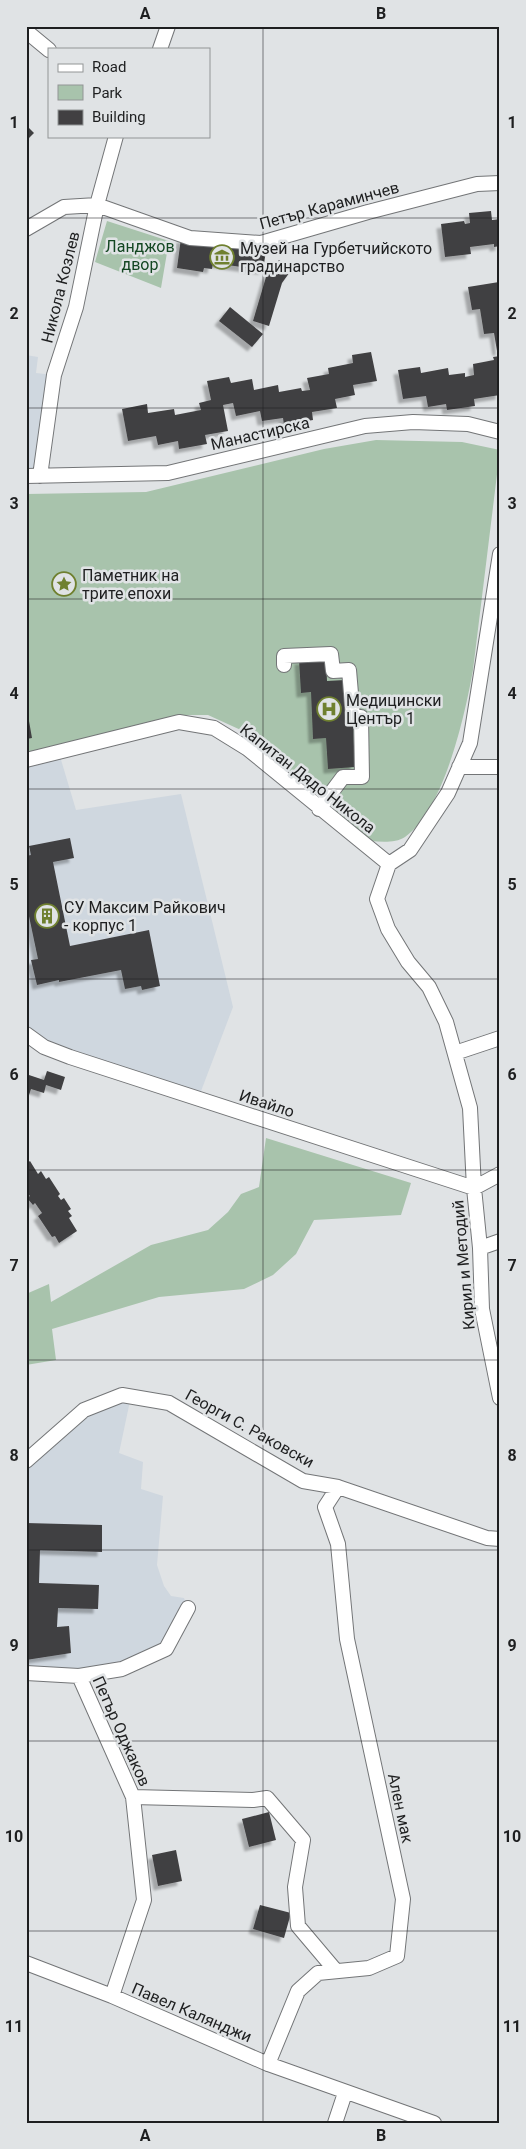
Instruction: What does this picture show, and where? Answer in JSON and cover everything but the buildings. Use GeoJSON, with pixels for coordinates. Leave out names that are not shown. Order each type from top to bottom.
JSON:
{"type":"FeatureCollection","features":[{"type":"Feature","properties":{"kind":"street"},"geometry":{"type":"LineString","coordinates":[[160,48],[168,26]]}},
{"type":"Feature","properties":{"kind":"street"},"geometry":{"type":"LineString","coordinates":[[26,31],[48,49]]}},
{"type":"Feature","properties":{"kind":"street","name":"Никола Козлев"},"geometry":{"type":"LineString","coordinates":[[33,476],[54,375],[76,308],[97,205],[115,138]]}},
{"type":"Feature","properties":{"kind":"street","name":"Петър Караминчев"},"geometry":{"type":"LineString","coordinates":[[26,229],[64,207],[97,205],[190,238],[261,243],[368,212],[477,184],[500,183]]}},
{"type":"Feature","properties":{"kind":"street","name":"Манастирска"},"geometry":{"type":"LineString","coordinates":[[33,476],[168,472],[365,426],[412,422],[468,424],[500,432]]}},
{"type":"Feature","properties":{"kind":"street"},"geometry":{"type":"LineString","coordinates":[[500,554],[470,743],[448,794],[410,850],[389,864],[377,899],[388,929],[408,962],[429,987],[446,1022],[470,1108],[474,1188],[500,1174]]}},
{"type":"Feature","properties":{"kind":"street"},"geometry":{"type":"LineString","coordinates":[[284,665],[284,656],[332,654],[333,671],[349,670],[353,717],[361,717],[362,777],[343,777],[319,809]]}},
{"type":"Feature","properties":{"kind":"street","name":"Капитан Дядо Никола"},"geometry":{"type":"LineString","coordinates":[[26,760],[179,722],[214,728],[248,749],[319,809],[389,864]]}},
{"type":"Feature","properties":{"kind":"street"},"geometry":{"type":"LineString","coordinates":[[459,767],[500,767]]}},
{"type":"Feature","properties":{"kind":"street","name":"Ивайло"},"geometry":{"type":"LineString","coordinates":[[26,1034],[44,1047],[70,1057],[474,1188]]}},
{"type":"Feature","properties":{"kind":"street"},"geometry":{"type":"LineString","coordinates":[[455,1053],[500,1038]]}},
{"type":"Feature","properties":{"kind":"street","name":"Кирил и Методий"},"geometry":{"type":"LineString","coordinates":[[474,1188],[480,1248],[482,1309],[500,1398]]}},
{"type":"Feature","properties":{"kind":"street"},"geometry":{"type":"LineString","coordinates":[[480,1248],[500,1241]]}},
{"type":"Feature","properties":{"kind":"street","name":"Георги С. Раковски"},"geometry":{"type":"LineString","coordinates":[[26,1461],[84,1410],[122,1395],[169,1403],[304,1481],[338,1487],[487,1538],[500,1539]]}},
{"type":"Feature","properties":{"kind":"street","name":"Ален мак"},"geometry":{"type":"LineString","coordinates":[[268,2064],[298,1991],[318,1973],[369,1968],[398,1956],[403,1899],[347,1639],[338,1544],[325,1507],[338,1487]]}},
{"type":"Feature","properties":{"kind":"street"},"geometry":{"type":"LineString","coordinates":[[79,1676],[122,1669],[166,1649],[188,1608]]}},
{"type":"Feature","properties":{"kind":"street","name":"Петър Оджаков"},"geometry":{"type":"LineString","coordinates":[[26,1673],[79,1676],[133,1797],[144,1900],[112,1996]]}},
{"type":"Feature","properties":{"kind":"street"},"geometry":{"type":"LineString","coordinates":[[133,1797],[253,1800],[267,1798],[303,1840],[295,1887],[298,1926],[336,1971]]}},
{"type":"Feature","properties":{"kind":"street","name":"Павел Калянджи"},"geometry":{"type":"LineString","coordinates":[[26,1962],[112,1996],[268,2064],[434,2123]]}},
{"type":"Feature","properties":{"kind":"street"},"geometry":{"type":"LineString","coordinates":[[335,2123],[345,2092]]}},
{"type":"Feature","properties":{"kind":"shaded area"},"geometry":{"type":"Polygon","coordinates":[[[26,355],[38,357],[36,373],[54,375],[40,476],[26,476],[26,355]]]}},
{"type":"Feature","properties":{"kind":"shaded area"},"geometry":{"type":"Polygon","coordinates":[[[59,753],[76,810],[181,794],[233,1007],[198,1099],[26,1034],[26,760],[59,753]]]}},
{"type":"Feature","properties":{"kind":"shaded area"},"geometry":{"type":"Polygon","coordinates":[[[122,1395],[130,1401],[119,1453],[143,1462],[141,1489],[163,1496],[157,1565],[164,1586],[171,1596],[184,1598],[188,1608],[166,1649],[122,1669],[26,1673],[26,1461],[84,1410],[122,1395]]]}},
{"type":"Feature","properties":{"kind":"green space","name":"Ланджов двор"},"geometry":{"type":"Polygon","coordinates":[[[107,221],[169,241],[161,288],[95,262],[107,221]]]}},
{"type":"Feature","properties":{"kind":"green space"},"geometry":{"type":"Polygon","coordinates":[[[376,440],[462,442],[500,450],[473,670],[464,711],[451,760],[442,784],[419,824],[405,837],[393,841],[371,841],[243,731],[208,715],[181,715],[26,758],[26,494],[146,492],[324,449],[376,440]]]}},
{"type":"Feature","properties":{"kind":"green space"},"geometry":{"type":"Polygon","coordinates":[[[266,1138],[411,1183],[401,1215],[314,1220],[296,1254],[273,1275],[244,1289],[159,1297],[52,1329],[56,1360],[26,1365],[26,1294],[49,1284],[51,1302],[151,1245],[208,1230],[228,1212],[241,1194],[259,1187],[266,1138]]]}},
{"type":"Feature","properties":{"kind":"place","name":"Музей на Гурбетчийското градинарство"},"geometry":{"type":"Point","coordinates":[222,257]}},
{"type":"Feature","properties":{"kind":"place","name":"Паметник на трите епохи"},"geometry":{"type":"Point","coordinates":[64,584]}},
{"type":"Feature","properties":{"kind":"place","name":"Медицински Център 1"},"geometry":{"type":"Point","coordinates":[329,709]}},
{"type":"Feature","properties":{"kind":"place","name":"СУ Максим Райкович - корпус 1"},"geometry":{"type":"Point","coordinates":[47,916]}}]}
